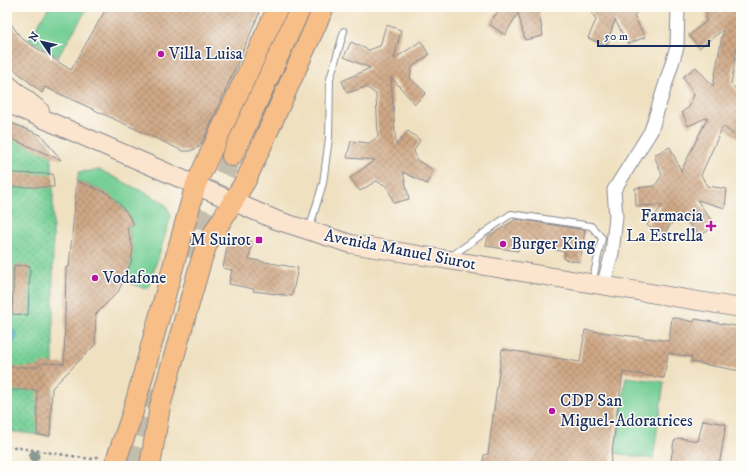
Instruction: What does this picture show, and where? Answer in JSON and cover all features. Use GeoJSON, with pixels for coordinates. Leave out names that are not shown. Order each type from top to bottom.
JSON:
{"type":"FeatureCollection","features":[{"type":"Feature","properties":{"kind":"main road"},"geometry":{"type":"LineString","coordinates":[[115,462],[132,415],[196,184],[278,7]]}},
{"type":"Feature","properties":{"kind":"main road"},"geometry":{"type":"LineString","coordinates":[[232,156],[301,7]]}},
{"type":"Feature","properties":{"kind":"main road"},"geometry":{"type":"LineString","coordinates":[[150,466],[160,406],[207,244],[246,180],[324,7]]}},
{"type":"Feature","properties":{"kind":"main road","name":"Avenida Manuel Siurot"},"geometry":{"type":"LineString","coordinates":[[7,84],[54,123]]}},
{"type":"Feature","properties":{"kind":"main road","name":"Avenida Manuel Siurot"},"geometry":{"type":"LineString","coordinates":[[7,103],[276,220],[351,244],[741,308]]}},
{"type":"Feature","properties":{"kind":"street"},"geometry":{"type":"LineString","coordinates":[[598,285],[612,253],[616,217],[614,190],[651,131],[677,47],[678,7]]}},
{"type":"Feature","properties":{"kind":"lane"},"geometry":{"type":"LineString","coordinates":[[309,231],[323,183],[329,138],[330,79],[344,31]]}},
{"type":"Feature","properties":{"kind":"lane"},"geometry":{"type":"LineString","coordinates":[[446,260],[511,214],[591,226],[602,238],[598,285]]}},
{"type":"Feature","properties":{"kind":"path"},"geometry":{"type":"LineString","coordinates":[[7,446],[90,459],[102,456],[115,462]]}},
{"type":"Feature","properties":{"kind":"green space"},"geometry":{"type":"Polygon","coordinates":[[[49,7],[88,7],[58,57],[29,39],[49,7]]]}},
{"type":"Feature","properties":{"kind":"green space"},"geometry":{"type":"Polygon","coordinates":[[[7,121],[41,135],[51,147],[53,185],[53,363],[50,436],[7,431],[7,121]]]}},
{"type":"Feature","properties":{"kind":"green space"},"geometry":{"type":"Polygon","coordinates":[[[100,170],[161,201],[166,205],[171,216],[148,289],[124,281],[132,254],[131,241],[127,227],[134,224],[117,201],[96,188],[77,181],[79,172],[100,170]]]}},
{"type":"Feature","properties":{"kind":"green space"},"geometry":{"type":"Polygon","coordinates":[[[626,377],[664,382],[653,459],[615,453],[626,377]]]}},
{"type":"Feature","properties":{"kind":"water"},"geometry":{"type":"Polygon","coordinates":[[[7,329],[13,330],[17,335],[13,345],[7,349],[7,329]]]}},
{"type":"Feature","properties":{"kind":"building","name":"Villa Luisa"},"geometry":{"type":"Polygon","coordinates":[[[107,7],[257,7],[259,14],[205,137],[199,147],[190,151],[183,151],[45,87],[42,93],[7,63],[7,18],[21,38],[71,70],[107,7]]]}},
{"type":"Feature","properties":{"kind":"building"},"geometry":{"type":"Polygon","coordinates":[[[501,7],[538,7],[543,36],[525,40],[518,13],[505,35],[489,24],[501,7]]]}},
{"type":"Feature","properties":{"kind":"building"},"geometry":{"type":"Polygon","coordinates":[[[589,7],[640,7],[634,16],[645,37],[628,44],[615,20],[606,46],[588,38],[596,20],[589,7]]]}},
{"type":"Feature","properties":{"kind":"building"},"geometry":{"type":"Polygon","coordinates":[[[707,7],[741,7],[741,41],[738,42],[731,84],[741,95],[741,141],[723,126],[701,175],[707,186],[727,189],[725,208],[697,200],[715,226],[700,236],[686,220],[675,219],[662,236],[647,225],[663,205],[636,206],[635,188],[655,186],[662,175],[654,155],[670,147],[681,171],[708,117],[688,126],[682,112],[689,107],[694,95],[683,77],[696,67],[713,86],[723,30],[699,48],[689,35],[706,22],[707,7]]]}},
{"type":"Feature","properties":{"kind":"building"},"geometry":{"type":"Polygon","coordinates":[[[386,25],[401,30],[394,59],[421,41],[429,55],[412,67],[410,78],[426,93],[415,104],[391,77],[396,145],[408,131],[420,140],[414,151],[417,160],[433,170],[427,184],[403,172],[409,199],[394,203],[387,186],[376,181],[360,191],[350,178],[375,160],[347,158],[351,141],[369,143],[378,137],[376,94],[366,87],[347,93],[342,81],[370,68],[344,57],[351,42],[369,50],[380,46],[386,25]]]}},
{"type":"Feature","properties":{"kind":"building"},"geometry":{"type":"Polygon","coordinates":[[[7,121],[41,135],[61,160],[7,137],[7,121]]]}},
{"type":"Feature","properties":{"kind":"building"},"geometry":{"type":"Polygon","coordinates":[[[7,173],[53,174],[54,187],[7,187],[7,173]]]}},
{"type":"Feature","properties":{"kind":"building","name":"Vodafone"},"geometry":{"type":"Polygon","coordinates":[[[77,181],[107,193],[118,202],[127,213],[134,225],[127,227],[133,249],[131,263],[118,292],[96,314],[95,345],[52,388],[50,436],[37,435],[37,390],[7,390],[7,367],[37,367],[42,363],[64,364],[66,267],[69,267],[77,181]]]}},
{"type":"Feature","properties":{"kind":"building"},"geometry":{"type":"Polygon","coordinates":[[[516,219],[585,230],[580,262],[564,259],[565,252],[519,243],[518,251],[486,246],[488,237],[516,219]]]}},
{"type":"Feature","properties":{"kind":"building"},"geometry":{"type":"Polygon","coordinates":[[[229,237],[252,242],[249,259],[298,268],[292,296],[253,291],[254,289],[229,284],[232,270],[223,268],[229,237]]]}},
{"type":"Feature","properties":{"kind":"building"},"geometry":{"type":"Polygon","coordinates":[[[14,265],[30,266],[28,315],[12,314],[14,265]]]}},
{"type":"Feature","properties":{"kind":"building"},"geometry":{"type":"Polygon","coordinates":[[[672,317],[694,322],[695,319],[741,327],[741,371],[691,362],[692,357],[668,353],[664,378],[623,372],[610,466],[482,466],[484,455],[488,454],[502,349],[580,362],[585,330],[669,341],[672,317]]]}},
{"type":"Feature","properties":{"kind":"building"},"geometry":{"type":"Polygon","coordinates":[[[703,420],[726,424],[719,466],[687,463],[686,466],[670,466],[674,441],[679,438],[698,441],[703,420]]]}},
{"type":"Feature","properties":{"kind":"tunnel"},"geometry":{"type":"LineString","coordinates":[[194,259],[207,217],[232,156]]}},
{"type":"Feature","properties":{"kind":"tunnel"},"geometry":{"type":"LineString","coordinates":[[132,466],[157,382]]}},
{"type":"Feature","properties":{"kind":"place","name":"Villa Luisa"},"geometry":{"type":"Point","coordinates":[161,54]}},
{"type":"Feature","properties":{"kind":"place","name":"Farmacia La Estrella"},"geometry":{"type":"Point","coordinates":[711,226]}},
{"type":"Feature","properties":{"kind":"place","name":"M Suirot"},"geometry":{"type":"Point","coordinates":[259,240]}},
{"type":"Feature","properties":{"kind":"place","name":"Burger King"},"geometry":{"type":"Point","coordinates":[503,244]}},
{"type":"Feature","properties":{"kind":"place","name":"Vodafone"},"geometry":{"type":"Point","coordinates":[95,278]}},
{"type":"Feature","properties":{"kind":"place","name":"CDP San Miguel-Adoratrices"},"geometry":{"type":"Point","coordinates":[552,411]}}]}
